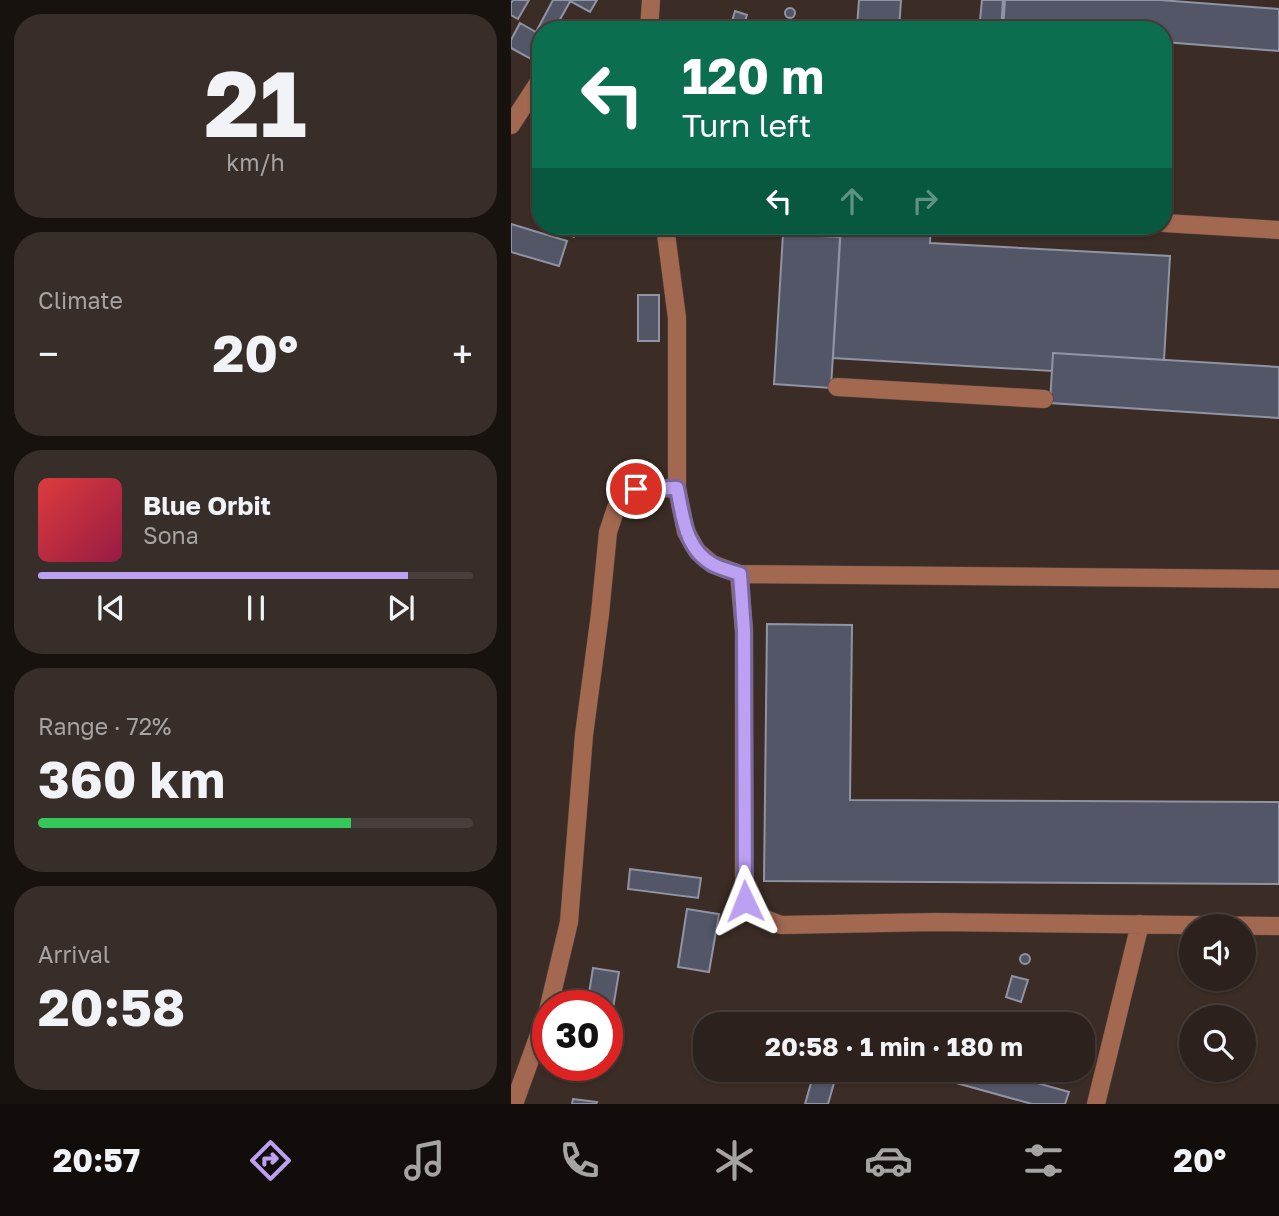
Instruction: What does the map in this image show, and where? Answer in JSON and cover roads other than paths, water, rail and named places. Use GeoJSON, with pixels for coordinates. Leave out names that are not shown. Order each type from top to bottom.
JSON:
{"type":"FeatureCollection","features":[{"type":"Feature","properties":{"kind":"street"},"geometry":{"type":"LineString","coordinates":[[650,21],[651,0]]}},
{"type":"Feature","properties":{"kind":"street"},"geometry":{"type":"LineString","coordinates":[[511,125],[532,93]]}},
{"type":"Feature","properties":{"kind":"street"},"geometry":{"type":"LineString","coordinates":[[1172,223],[1279,230]]}},
{"type":"Feature","properties":{"kind":"street"},"geometry":{"type":"LineString","coordinates":[[668,235],[677,318],[677,488],[686,532],[697,551],[712,564],[740,574],[1279,579]]}},
{"type":"Feature","properties":{"kind":"street"},"geometry":{"type":"LineString","coordinates":[[837,387],[1044,399]]}},
{"type":"Feature","properties":{"kind":"street"},"geometry":{"type":"LineString","coordinates":[[552,990],[569,922],[584,735],[608,532],[616,508],[636,489],[677,488]]}},
{"type":"Feature","properties":{"kind":"street"},"geometry":{"type":"LineString","coordinates":[[740,574],[744,631],[744,875],[745,901],[751,913],[781,925],[935,922],[1279,926]]}},
{"type":"Feature","properties":{"kind":"street"},"geometry":{"type":"LineString","coordinates":[[1095,1104],[1140,924]]}},
{"type":"Feature","properties":{"kind":"street"},"geometry":{"type":"LineString","coordinates":[[514,1104],[532,1053]]}}]}
